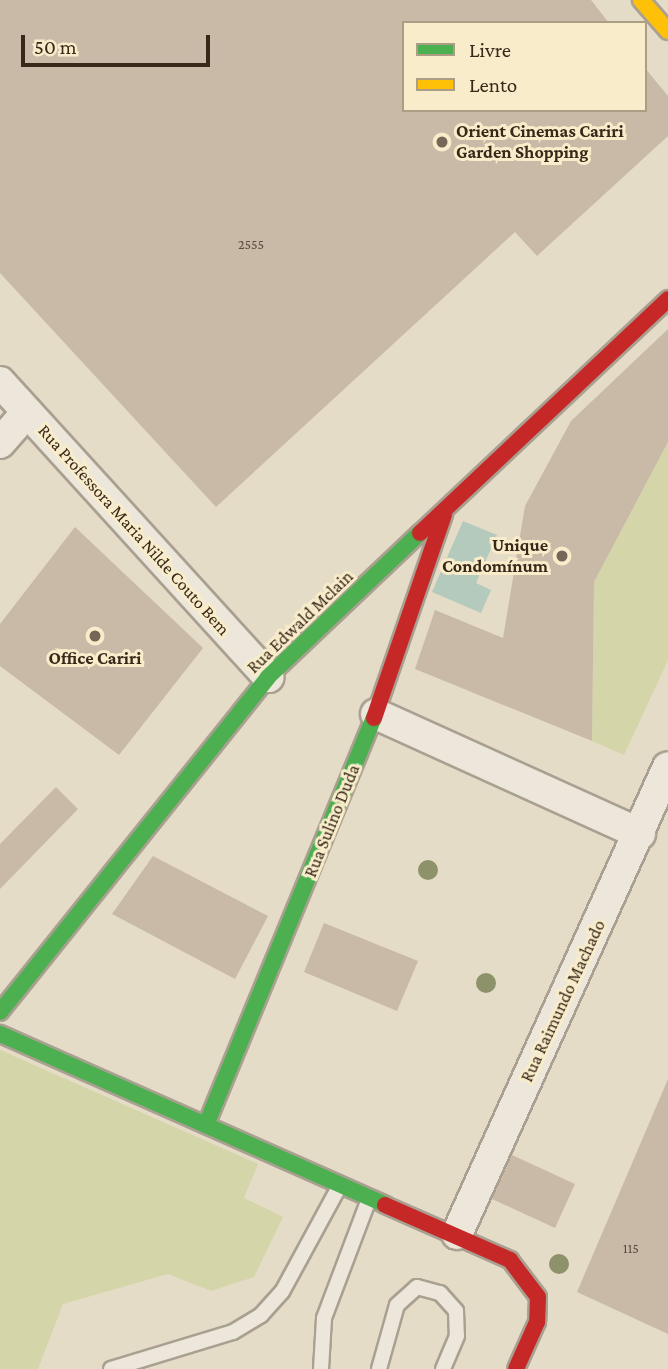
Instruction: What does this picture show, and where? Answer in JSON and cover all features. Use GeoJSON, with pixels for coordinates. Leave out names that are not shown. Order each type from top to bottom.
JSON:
{"type":"FeatureCollection","features":[{"type":"Feature","properties":{"kind":"street"},"geometry":{"type":"LineString","coordinates":[[640,0],[668,31]]}},
{"type":"Feature","properties":{"kind":"street","name":"Rua Edwald Mclain"},"geometry":{"type":"LineString","coordinates":[[0,1012],[268,677],[668,299]]}},
{"type":"Feature","properties":{"kind":"street","name":"Rua Professora Maria Nilde Couto Bem"},"geometry":{"type":"LineString","coordinates":[[0,382],[268,677]]}},
{"type":"Feature","properties":{"kind":"street"},"geometry":{"type":"LineString","coordinates":[[0,443],[27,412]]}},
{"type":"Feature","properties":{"kind":"street","name":"Rua Sulino Duda"},"geometry":{"type":"LineString","coordinates":[[206,1125],[376,714],[445,511]]}},
{"type":"Feature","properties":{"kind":"street"},"geometry":{"type":"LineString","coordinates":[[376,714],[640,834]]}},
{"type":"Feature","properties":{"kind":"street","name":"Rua Raimundo Machado"},"geometry":{"type":"LineString","coordinates":[[457,1234],[668,767]]}},
{"type":"Feature","properties":{"kind":"street"},"geometry":{"type":"LineString","coordinates":[[0,1034],[206,1125],[342,1181],[510,1260],[538,1297],[537,1322],[516,1369]]}},
{"type":"Feature","properties":{"kind":"lane"},"geometry":{"type":"LineString","coordinates":[[111,1369],[233,1332],[261,1315],[282,1292],[342,1181]]}},
{"type":"Feature","properties":{"kind":"lane"},"geometry":{"type":"LineString","coordinates":[[321,1369],[324,1318],[371,1195]]}},
{"type":"Feature","properties":{"kind":"lane"},"geometry":{"type":"LineString","coordinates":[[379,1369],[397,1305],[417,1287],[440,1293],[456,1311],[457,1336],[443,1369]]}},
{"type":"Feature","properties":{"kind":"green space"},"geometry":{"type":"Polygon","coordinates":[[[668,442],[668,660],[624,755],[592,741],[594,582],[668,442]]]}},
{"type":"Feature","properties":{"kind":"green space"},"geometry":{"type":"Polygon","coordinates":[[[0,1050],[258,1164],[244,1198],[283,1217],[254,1277],[211,1291],[168,1274],[63,1304],[38,1369],[0,1369],[0,1050]]]}},
{"type":"Feature","properties":{"kind":"shaded area"},"geometry":{"type":"Polygon","coordinates":[[[463,521],[497,535],[476,583],[491,590],[481,613],[432,592],[463,521]]]}},
{"type":"Feature","properties":{"kind":"building"},"geometry":{"type":"Polygon","coordinates":[[[0,0],[591,0],[607,21],[402,21],[402,112],[647,112],[647,70],[668,96],[668,136],[537,256],[515,232],[216,507],[0,273],[0,0]]]}},
{"type":"Feature","properties":{"kind":"building","name":"Unique Condomínum"},"geometry":{"type":"Polygon","coordinates":[[[668,329],[668,442],[594,582],[592,741],[415,669],[435,610],[503,638],[525,506],[571,421],[668,329]]]}},
{"type":"Feature","properties":{"kind":"building","name":"Office Cariri"},"geometry":{"type":"Polygon","coordinates":[[[75,527],[203,648],[119,755],[0,666],[0,624],[75,527]]]}},
{"type":"Feature","properties":{"kind":"building"},"geometry":{"type":"Polygon","coordinates":[[[56,787],[78,809],[0,889],[0,844],[56,787]]]}},
{"type":"Feature","properties":{"kind":"building"},"geometry":{"type":"Polygon","coordinates":[[[153,856],[268,916],[235,979],[112,914],[153,856]]]}},
{"type":"Feature","properties":{"kind":"building"},"geometry":{"type":"Polygon","coordinates":[[[324,923],[418,961],[397,1011],[304,972],[324,923]]]}},
{"type":"Feature","properties":{"kind":"building"},"geometry":{"type":"Polygon","coordinates":[[[668,1079],[668,1334],[577,1292],[668,1079]]]}},
{"type":"Feature","properties":{"kind":"building"},"geometry":{"type":"Polygon","coordinates":[[[512,1155],[575,1184],[555,1228],[492,1199],[512,1155]]]}},
{"type":"Feature","properties":{"kind":"traffic: fast"},"geometry":{"type":"LineString","coordinates":[[0,1012],[268,677],[420,533]]}},
{"type":"Feature","properties":{"kind":"traffic: fast"},"geometry":{"type":"LineString","coordinates":[[206,1125],[374,718]]}},
{"type":"Feature","properties":{"kind":"traffic: fast"},"geometry":{"type":"LineString","coordinates":[[0,1034],[385,1205]]}},
{"type":"Feature","properties":{"kind":"traffic: slow"},"geometry":{"type":"LineString","coordinates":[[641,0],[668,31]]}},
{"type":"Feature","properties":{"kind":"traffic: jam"},"geometry":{"type":"LineString","coordinates":[[420,533],[668,299]]}},
{"type":"Feature","properties":{"kind":"traffic: jam"},"geometry":{"type":"LineString","coordinates":[[374,718],[444,515]]}},
{"type":"Feature","properties":{"kind":"traffic: jam"},"geometry":{"type":"LineString","coordinates":[[385,1205],[510,1260],[538,1297],[537,1322],[516,1369]]}},
{"type":"Feature","properties":{"kind":"place","name":"Orient Cinemas Cariri Garden Shopping"},"geometry":{"type":"Point","coordinates":[442,142]}},
{"type":"Feature","properties":{"kind":"place","name":"Unique Condomínum"},"geometry":{"type":"Point","coordinates":[562,556]}},
{"type":"Feature","properties":{"kind":"place","name":"Office Cariri"},"geometry":{"type":"Point","coordinates":[95,636]}}]}
